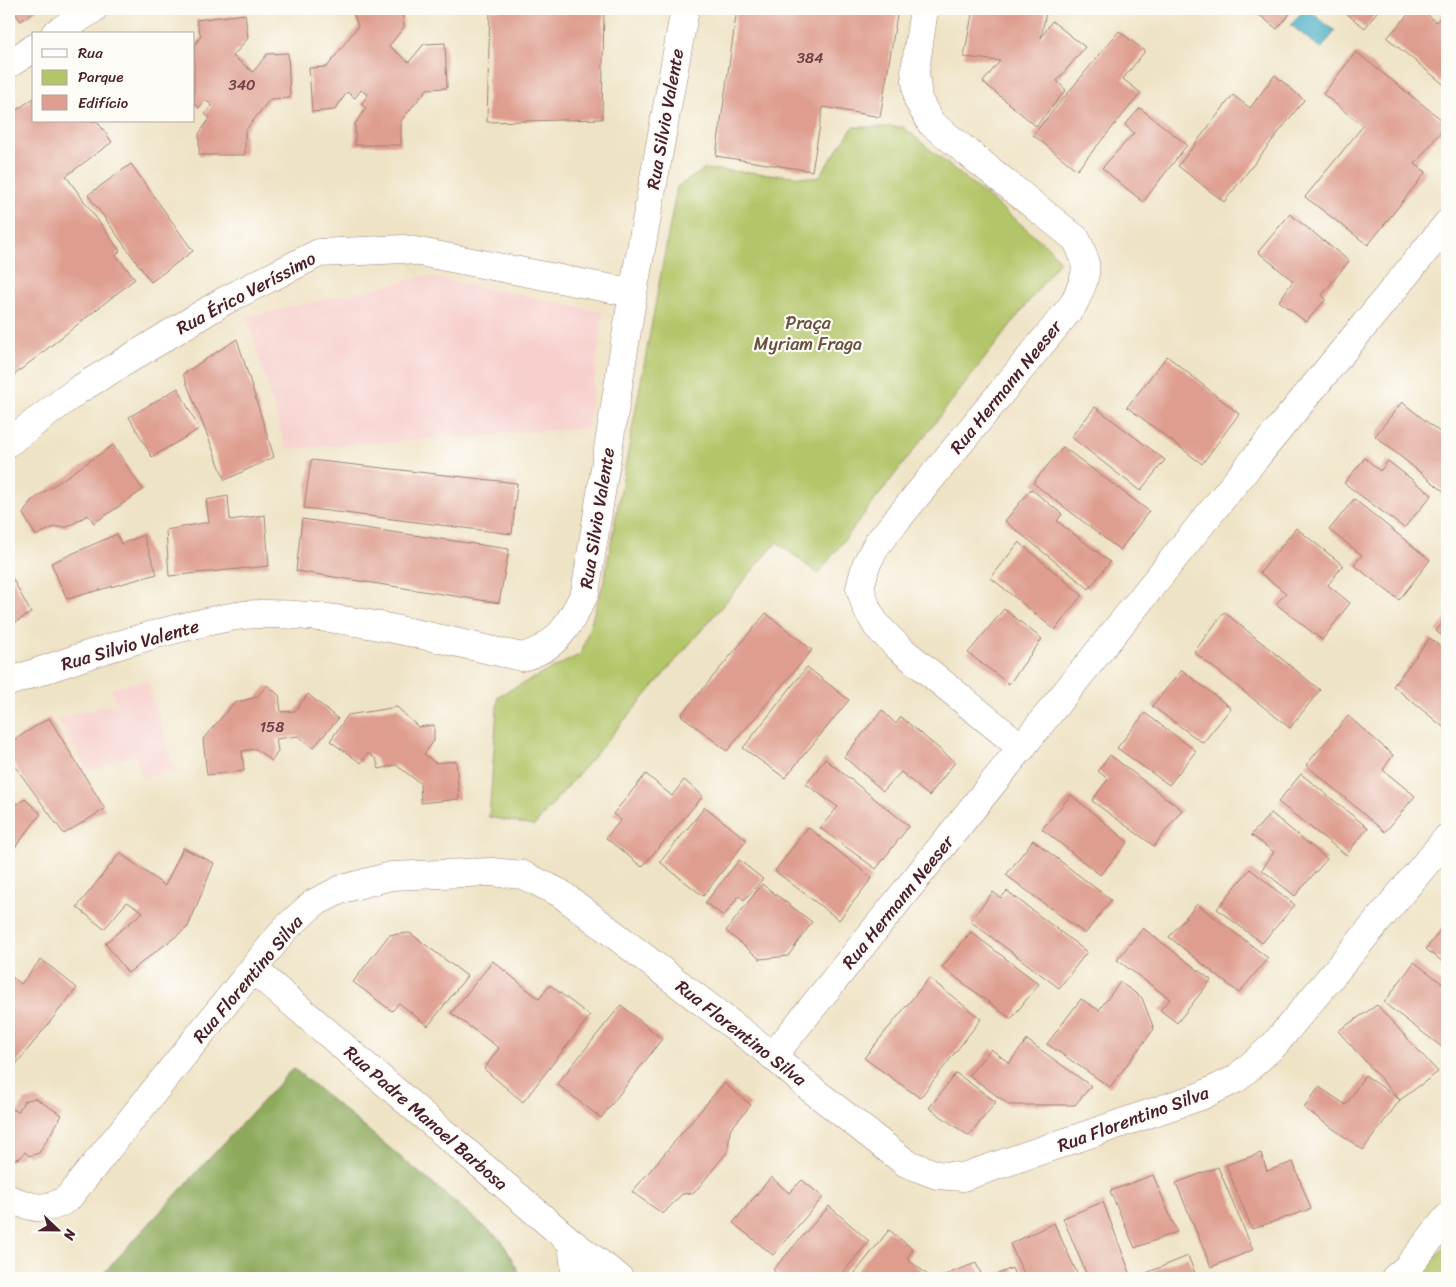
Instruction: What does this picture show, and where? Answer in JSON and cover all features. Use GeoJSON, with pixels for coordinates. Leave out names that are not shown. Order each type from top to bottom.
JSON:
{"type":"FeatureCollection","features":[{"type":"Feature","properties":{"kind":"street"},"geometry":{"type":"LineString","coordinates":[[58,32],[94,9]]}},
{"type":"Feature","properties":{"kind":"street","name":"Rua Silvio Valente"},"geometry":{"type":"LineString","coordinates":[[9,682],[148,635],[215,620],[259,614],[304,616],[364,624],[522,658],[538,653],[555,641],[569,625],[585,593],[633,293],[685,9]]}},
{"type":"Feature","properties":{"kind":"street","name":"Rua Hermann Neeser"},"geometry":{"type":"LineString","coordinates":[[924,9],[915,71],[918,100],[932,123],[1076,239],[1087,259],[1085,279],[1074,305],[877,544],[866,566],[860,588],[867,609],[878,626],[898,647],[1022,748]]}},
{"type":"Feature","properties":{"kind":"street"},"geometry":{"type":"LineString","coordinates":[[9,64],[32,49]]}},
{"type":"Feature","properties":{"kind":"street","name":"Rua Hermann Neeser"},"geometry":{"type":"LineString","coordinates":[[773,1056],[1447,224]]}},
{"type":"Feature","properties":{"kind":"street","name":"Rua Érico Veríssimo"},"geometry":{"type":"LineString","coordinates":[[9,442],[78,390],[224,301],[319,253],[404,249],[633,293]]}},
{"type":"Feature","properties":{"kind":"street","name":"Rua Florentino Silva"},"geometry":{"type":"LineString","coordinates":[[9,1199],[40,1208],[58,1205],[78,1188],[285,929],[314,903],[342,889],[391,876],[492,872],[523,875],[560,893],[773,1056],[810,1088],[906,1163],[937,1175],[963,1177],[996,1168],[1201,1096],[1236,1079],[1274,1045],[1447,838]]}},
{"type":"Feature","properties":{"kind":"street","name":"Rua Padre Manoel Barbosa"},"geometry":{"type":"LineString","coordinates":[[254,969],[572,1243],[619,1278]]}},
{"type":"Feature","properties":{"kind":"street"},"geometry":{"type":"LineString","coordinates":[[1395,1278],[1407,1268],[1447,1218]]}},
{"type":"Feature","properties":{"kind":"street"},"geometry":{"type":"LineString","coordinates":[[572,1243],[576,1278]]}},
{"type":"Feature","properties":{"kind":"shaded area"},"geometry":{"type":"Polygon","coordinates":[[[427,276],[603,312],[588,428],[286,449],[247,317],[427,276]]]}},
{"type":"Feature","properties":{"kind":"shaded area"},"geometry":{"type":"Polygon","coordinates":[[[147,680],[175,770],[142,779],[135,756],[88,771],[58,718],[116,704],[111,688],[147,680]]]}},
{"type":"Feature","properties":{"kind":"green space","name":"Praça Myriam Fraga"},"geometry":{"type":"Polygon","coordinates":[[[853,127],[903,127],[1047,246],[1060,261],[818,574],[777,542],[534,826],[489,817],[498,696],[581,654],[604,581],[677,187],[705,169],[818,178],[853,127]]]}},
{"type":"Feature","properties":{"kind":"green space"},"geometry":{"type":"Polygon","coordinates":[[[293,1068],[502,1241],[522,1278],[99,1278],[293,1068]]]}},
{"type":"Feature","properties":{"kind":"green space"},"geometry":{"type":"Polygon","coordinates":[[[1447,1244],[1447,1278],[1418,1278],[1447,1244]]]}},
{"type":"Feature","properties":{"kind":"water"},"geometry":{"type":"Polygon","coordinates":[[[1304,9],[1307,9],[1335,31],[1321,49],[1291,25],[1304,9]]]}},
{"type":"Feature","properties":{"kind":"building"},"geometry":{"type":"Polygon","coordinates":[[[12,9],[38,9],[21,21],[12,9]]]}},
{"type":"Feature","properties":{"kind":"building"},"geometry":{"type":"Polygon","coordinates":[[[402,9],[404,27],[389,46],[409,62],[424,44],[445,43],[447,88],[427,89],[401,121],[401,145],[355,145],[355,124],[366,108],[361,104],[368,95],[361,90],[355,98],[347,92],[335,110],[312,112],[309,68],[327,67],[358,26],[352,10],[402,9]]]}},
{"type":"Feature","properties":{"kind":"building"},"geometry":{"type":"Polygon","coordinates":[[[604,9],[602,119],[487,122],[490,10],[604,9]]]}},
{"type":"Feature","properties":{"kind":"building"},"geometry":{"type":"Polygon","coordinates":[[[737,9],[898,9],[880,117],[823,107],[812,171],[716,156],[737,9]]]}},
{"type":"Feature","properties":{"kind":"building"},"geometry":{"type":"Polygon","coordinates":[[[973,9],[1023,9],[1046,12],[1041,38],[1052,21],[1085,47],[1057,81],[1066,90],[1036,126],[983,82],[1000,61],[964,57],[973,9]]]}},
{"type":"Feature","properties":{"kind":"building"},"geometry":{"type":"Polygon","coordinates":[[[1252,9],[1294,9],[1277,29],[1252,9]]]}},
{"type":"Feature","properties":{"kind":"building"},"geometry":{"type":"Polygon","coordinates":[[[1340,9],[1379,9],[1365,28],[1340,9]]]}},
{"type":"Feature","properties":{"kind":"building"},"geometry":{"type":"Polygon","coordinates":[[[1413,9],[1421,9],[1436,22],[1447,10],[1447,87],[1387,38],[1413,9]]]}},
{"type":"Feature","properties":{"kind":"building"},"geometry":{"type":"Polygon","coordinates":[[[245,14],[248,38],[233,56],[253,72],[267,54],[288,53],[290,98],[270,99],[245,131],[245,155],[199,155],[199,134],[210,118],[205,114],[212,105],[205,100],[199,108],[195,105],[195,45],[201,36],[196,20],[245,14]]]}},
{"type":"Feature","properties":{"kind":"building"},"geometry":{"type":"Polygon","coordinates":[[[1119,31],[1145,51],[1123,79],[1141,93],[1077,170],[1033,135],[1119,31]]]}},
{"type":"Feature","properties":{"kind":"building"},"geometry":{"type":"Polygon","coordinates":[[[1356,52],[1447,124],[1415,164],[1426,172],[1368,245],[1305,197],[1363,126],[1323,94],[1356,52]]]}},
{"type":"Feature","properties":{"kind":"building"},"geometry":{"type":"Polygon","coordinates":[[[1275,75],[1304,100],[1224,202],[1178,166],[1233,95],[1250,108],[1275,75]]]}},
{"type":"Feature","properties":{"kind":"building"},"geometry":{"type":"Polygon","coordinates":[[[32,99],[32,122],[98,122],[112,142],[66,176],[120,251],[116,255],[135,279],[9,379],[9,115],[32,99]]]}},
{"type":"Feature","properties":{"kind":"building"},"geometry":{"type":"Polygon","coordinates":[[[1140,108],[1187,145],[1143,202],[1102,168],[1134,133],[1125,125],[1140,108]]]}},
{"type":"Feature","properties":{"kind":"building"},"geometry":{"type":"Polygon","coordinates":[[[131,164],[193,251],[151,282],[88,195],[131,164]]]}},
{"type":"Feature","properties":{"kind":"building"},"geometry":{"type":"Polygon","coordinates":[[[1290,214],[1349,261],[1322,295],[1326,299],[1306,322],[1279,301],[1293,281],[1258,252],[1290,214]]]}},
{"type":"Feature","properties":{"kind":"building"},"geometry":{"type":"Polygon","coordinates":[[[237,339],[274,457],[225,480],[183,374],[237,339]]]}},
{"type":"Feature","properties":{"kind":"building"},"geometry":{"type":"Polygon","coordinates":[[[1167,356],[1239,414],[1202,464],[1127,407],[1167,356]]]}},
{"type":"Feature","properties":{"kind":"building"},"geometry":{"type":"Polygon","coordinates":[[[178,388],[199,429],[152,457],[129,417],[178,388]]]}},
{"type":"Feature","properties":{"kind":"building"},"geometry":{"type":"Polygon","coordinates":[[[1402,402],[1447,438],[1447,494],[1375,436],[1402,402]]]}},
{"type":"Feature","properties":{"kind":"building"},"geometry":{"type":"Polygon","coordinates":[[[1095,407],[1165,460],[1140,491],[1071,437],[1095,407]]]}},
{"type":"Feature","properties":{"kind":"building"},"geometry":{"type":"Polygon","coordinates":[[[113,445],[143,490],[94,523],[88,515],[67,527],[54,527],[36,536],[23,514],[31,501],[113,445]]]}},
{"type":"Feature","properties":{"kind":"building"},"geometry":{"type":"Polygon","coordinates":[[[1063,447],[1149,511],[1120,550],[1033,483],[1063,447]]]}},
{"type":"Feature","properties":{"kind":"building"},"geometry":{"type":"Polygon","coordinates":[[[1365,458],[1380,471],[1388,461],[1432,495],[1404,528],[1344,483],[1365,458]]]}},
{"type":"Feature","properties":{"kind":"building"},"geometry":{"type":"Polygon","coordinates":[[[311,460],[517,483],[512,534],[304,508],[311,460]]]}},
{"type":"Feature","properties":{"kind":"building"},"geometry":{"type":"Polygon","coordinates":[[[1031,489],[1062,514],[1057,521],[1110,562],[1089,589],[1005,521],[1031,489]]]}},
{"type":"Feature","properties":{"kind":"building"},"geometry":{"type":"Polygon","coordinates":[[[228,496],[230,520],[265,515],[269,566],[169,576],[166,530],[209,522],[206,500],[228,496]]]}},
{"type":"Feature","properties":{"kind":"building"},"geometry":{"type":"Polygon","coordinates":[[[1354,499],[1430,560],[1399,600],[1354,565],[1362,555],[1329,530],[1354,499]]]}},
{"type":"Feature","properties":{"kind":"building"},"geometry":{"type":"Polygon","coordinates":[[[302,519],[509,549],[499,603],[296,571],[302,519]]]}},
{"type":"Feature","properties":{"kind":"building"},"geometry":{"type":"Polygon","coordinates":[[[1296,528],[1343,565],[1328,585],[1350,603],[1322,640],[1276,604],[1286,593],[1260,573],[1296,528]]]}},
{"type":"Feature","properties":{"kind":"building"},"geometry":{"type":"Polygon","coordinates":[[[117,534],[121,544],[143,535],[157,574],[67,599],[51,563],[117,534]]]}},
{"type":"Feature","properties":{"kind":"building"},"geometry":{"type":"Polygon","coordinates":[[[1019,542],[1082,595],[1055,630],[991,578],[1019,542]]]}},
{"type":"Feature","properties":{"kind":"building"},"geometry":{"type":"Polygon","coordinates":[[[9,572],[31,613],[9,626],[9,572]]]}},
{"type":"Feature","properties":{"kind":"building"},"geometry":{"type":"Polygon","coordinates":[[[1004,609],[1042,639],[1009,684],[968,653],[1004,609]]]}},
{"type":"Feature","properties":{"kind":"building"},"geometry":{"type":"Polygon","coordinates":[[[1224,612],[1320,690],[1290,728],[1194,652],[1224,612]]]}},
{"type":"Feature","properties":{"kind":"building"},"geometry":{"type":"Polygon","coordinates":[[[766,613],[812,650],[727,751],[681,715],[766,613]]]}},
{"type":"Feature","properties":{"kind":"building"},"geometry":{"type":"Polygon","coordinates":[[[1447,617],[1447,640],[1436,631],[1447,617]]]}},
{"type":"Feature","properties":{"kind":"building"},"geometry":{"type":"Polygon","coordinates":[[[1430,638],[1447,652],[1447,730],[1393,686],[1430,638]]]}},
{"type":"Feature","properties":{"kind":"building"},"geometry":{"type":"Polygon","coordinates":[[[807,667],[849,700],[785,778],[743,748],[807,667]]]}},
{"type":"Feature","properties":{"kind":"building"},"geometry":{"type":"Polygon","coordinates":[[[1182,670],[1231,708],[1203,743],[1152,706],[1182,670]]]}},
{"type":"Feature","properties":{"kind":"building"},"geometry":{"type":"Polygon","coordinates":[[[267,685],[279,695],[281,712],[295,711],[308,694],[338,719],[313,748],[298,736],[276,739],[278,751],[272,761],[256,749],[242,751],[244,771],[207,775],[203,739],[234,703],[257,697],[267,685]]]}},
{"type":"Feature","properties":{"kind":"building"},"geometry":{"type":"Polygon","coordinates":[[[397,707],[418,727],[434,725],[434,741],[424,754],[435,763],[456,761],[459,799],[421,803],[420,783],[396,765],[379,769],[376,759],[368,753],[361,763],[330,741],[348,715],[397,707]]]}},
{"type":"Feature","properties":{"kind":"building"},"geometry":{"type":"Polygon","coordinates":[[[882,710],[896,724],[901,717],[955,762],[929,796],[901,772],[883,791],[844,757],[882,710]]]}},
{"type":"Feature","properties":{"kind":"building"},"geometry":{"type":"Polygon","coordinates":[[[1145,713],[1196,751],[1169,785],[1117,748],[1145,713]]]}},
{"type":"Feature","properties":{"kind":"building"},"geometry":{"type":"Polygon","coordinates":[[[1348,716],[1393,755],[1383,770],[1415,796],[1385,832],[1306,765],[1348,716]]]}},
{"type":"Feature","properties":{"kind":"building"},"geometry":{"type":"Polygon","coordinates":[[[49,718],[105,809],[64,834],[9,758],[9,743],[49,718]]]}},
{"type":"Feature","properties":{"kind":"building"},"geometry":{"type":"Polygon","coordinates":[[[1110,755],[1182,810],[1154,846],[1092,801],[1108,779],[1098,771],[1110,755]]]}},
{"type":"Feature","properties":{"kind":"building"},"geometry":{"type":"Polygon","coordinates":[[[825,759],[909,826],[876,869],[820,828],[838,807],[806,784],[825,759]]]}},
{"type":"Feature","properties":{"kind":"building"},"geometry":{"type":"Polygon","coordinates":[[[646,774],[672,796],[684,780],[703,796],[642,867],[606,838],[621,820],[613,814],[646,774]]]}},
{"type":"Feature","properties":{"kind":"building"},"geometry":{"type":"Polygon","coordinates":[[[1301,774],[1368,828],[1346,855],[1278,802],[1301,774]]]}},
{"type":"Feature","properties":{"kind":"building"},"geometry":{"type":"Polygon","coordinates":[[[1071,795],[1128,842],[1100,875],[1042,829],[1071,795]]]}},
{"type":"Feature","properties":{"kind":"building"},"geometry":{"type":"Polygon","coordinates":[[[9,796],[17,804],[25,799],[41,814],[9,855],[9,796]]]}},
{"type":"Feature","properties":{"kind":"building"},"geometry":{"type":"Polygon","coordinates":[[[705,807],[747,840],[703,896],[660,862],[705,807]]]}},
{"type":"Feature","properties":{"kind":"building"},"geometry":{"type":"Polygon","coordinates":[[[1271,813],[1327,859],[1295,896],[1262,870],[1274,852],[1251,835],[1271,813]]]}},
{"type":"Feature","properties":{"kind":"building"},"geometry":{"type":"Polygon","coordinates":[[[808,827],[872,878],[839,920],[775,871],[808,827]]]}},
{"type":"Feature","properties":{"kind":"building"},"geometry":{"type":"Polygon","coordinates":[[[1033,840],[1111,900],[1085,934],[1006,875],[1033,840]]]}},
{"type":"Feature","properties":{"kind":"building"},"geometry":{"type":"Polygon","coordinates":[[[183,848],[214,863],[188,927],[128,973],[105,943],[143,912],[127,902],[104,929],[77,907],[120,853],[165,886],[183,848]]]}},
{"type":"Feature","properties":{"kind":"building"},"geometry":{"type":"Polygon","coordinates":[[[739,860],[763,879],[744,900],[739,896],[724,916],[705,903],[739,860]]]}},
{"type":"Feature","properties":{"kind":"building"},"geometry":{"type":"Polygon","coordinates":[[[1250,869],[1295,905],[1262,943],[1217,909],[1250,869]]]}},
{"type":"Feature","properties":{"kind":"building"},"geometry":{"type":"Polygon","coordinates":[[[762,884],[812,922],[788,956],[760,959],[726,931],[762,884]]]}},
{"type":"Feature","properties":{"kind":"building"},"geometry":{"type":"Polygon","coordinates":[[[1007,891],[1087,952],[1059,988],[970,921],[993,892],[1001,898],[1007,891]]]}},
{"type":"Feature","properties":{"kind":"building"},"geometry":{"type":"Polygon","coordinates":[[[1197,904],[1268,958],[1239,993],[1169,937],[1197,904]]]}},
{"type":"Feature","properties":{"kind":"building"},"geometry":{"type":"Polygon","coordinates":[[[1447,921],[1447,965],[1426,949],[1447,921]]]}},
{"type":"Feature","properties":{"kind":"building"},"geometry":{"type":"Polygon","coordinates":[[[1143,928],[1211,980],[1177,1023],[1160,1010],[1170,999],[1117,960],[1143,928]]]}},
{"type":"Feature","properties":{"kind":"building"},"geometry":{"type":"Polygon","coordinates":[[[971,932],[1039,984],[1011,1019],[942,967],[971,932]]]}},
{"type":"Feature","properties":{"kind":"building"},"geometry":{"type":"Polygon","coordinates":[[[410,933],[467,976],[428,1026],[399,1003],[392,1011],[353,982],[389,935],[410,933]]]}},
{"type":"Feature","properties":{"kind":"building"},"geometry":{"type":"Polygon","coordinates":[[[41,959],[77,988],[13,1068],[9,1064],[9,975],[21,984],[41,959]]]}},
{"type":"Feature","properties":{"kind":"building"},"geometry":{"type":"Polygon","coordinates":[[[493,961],[539,999],[550,985],[590,1016],[523,1102],[484,1069],[499,1048],[451,1013],[493,961]]]}},
{"type":"Feature","properties":{"kind":"building"},"geometry":{"type":"Polygon","coordinates":[[[1414,962],[1447,987],[1447,1051],[1384,1003],[1414,962]]]}},
{"type":"Feature","properties":{"kind":"building"},"geometry":{"type":"Polygon","coordinates":[[[929,978],[981,1019],[920,1098],[864,1058],[929,978]]]}},
{"type":"Feature","properties":{"kind":"building"},"geometry":{"type":"Polygon","coordinates":[[[1120,982],[1142,998],[1154,1029],[1110,1087],[1047,1044],[1081,999],[1099,1010],[1120,982]]]}},
{"type":"Feature","properties":{"kind":"building"},"geometry":{"type":"Polygon","coordinates":[[[621,1005],[662,1039],[601,1118],[557,1084],[621,1005]]]}},
{"type":"Feature","properties":{"kind":"building"},"geometry":{"type":"Polygon","coordinates":[[[1377,1005],[1438,1072],[1400,1100],[1338,1031],[1377,1005]]]}},
{"type":"Feature","properties":{"kind":"building"},"geometry":{"type":"Polygon","coordinates":[[[1027,1040],[1091,1086],[1075,1105],[1009,1105],[969,1075],[991,1049],[1009,1063],[1027,1040]]]}},
{"type":"Feature","properties":{"kind":"building"},"geometry":{"type":"Polygon","coordinates":[[[956,1073],[996,1102],[969,1136],[929,1108],[956,1073]]]}},
{"type":"Feature","properties":{"kind":"building"},"geometry":{"type":"Polygon","coordinates":[[[1365,1075],[1400,1100],[1363,1150],[1304,1108],[1319,1087],[1346,1105],[1365,1075]]]}},
{"type":"Feature","properties":{"kind":"building"},"geometry":{"type":"Polygon","coordinates":[[[724,1083],[751,1105],[730,1130],[728,1151],[694,1193],[682,1194],[663,1214],[632,1192],[724,1083]]]}},
{"type":"Feature","properties":{"kind":"building"},"geometry":{"type":"Polygon","coordinates":[[[35,1098],[62,1115],[39,1153],[29,1156],[25,1152],[20,1158],[9,1161],[9,1107],[18,1112],[24,1101],[35,1098]]]}},
{"type":"Feature","properties":{"kind":"building"},"geometry":{"type":"Polygon","coordinates":[[[1261,1153],[1267,1171],[1293,1162],[1311,1209],[1252,1229],[1226,1165],[1261,1153]]]}},
{"type":"Feature","properties":{"kind":"building"},"geometry":{"type":"Polygon","coordinates":[[[1218,1167],[1253,1250],[1211,1267],[1176,1183],[1218,1167]]]}},
{"type":"Feature","properties":{"kind":"building"},"geometry":{"type":"Polygon","coordinates":[[[1153,1175],[1177,1232],[1135,1248],[1110,1191],[1153,1175]]]}},
{"type":"Feature","properties":{"kind":"building"},"geometry":{"type":"Polygon","coordinates":[[[771,1177],[789,1193],[802,1180],[823,1197],[773,1255],[733,1223],[771,1177]]]}},
{"type":"Feature","properties":{"kind":"building"},"geometry":{"type":"Polygon","coordinates":[[[1103,1202],[1132,1278],[1088,1278],[1063,1218],[1103,1202]]]}},
{"type":"Feature","properties":{"kind":"building"},"geometry":{"type":"Polygon","coordinates":[[[829,1206],[869,1241],[839,1278],[782,1278],[773,1270],[829,1206]]]}},
{"type":"Feature","properties":{"kind":"building"},"geometry":{"type":"Polygon","coordinates":[[[1054,1223],[1078,1275],[1071,1278],[1026,1278],[1010,1244],[1054,1223]]]}},
{"type":"Feature","properties":{"kind":"building"},"geometry":{"type":"Polygon","coordinates":[[[889,1230],[913,1249],[907,1259],[932,1278],[851,1278],[889,1230]]]}},
{"type":"Feature","properties":{"kind":"building"},"geometry":{"type":"Polygon","coordinates":[[[1188,1256],[1197,1278],[1146,1278],[1144,1274],[1188,1256]]]}},
{"type":"Feature","properties":{"kind":"building"},"geometry":{"type":"Polygon","coordinates":[[[976,1263],[983,1278],[937,1278],[976,1263]]]}},
{"type":"Feature","properties":{"kind":"building"},"geometry":{"type":"Polygon","coordinates":[[[1012,1268],[1016,1278],[989,1278],[1012,1268]]]}}]}
